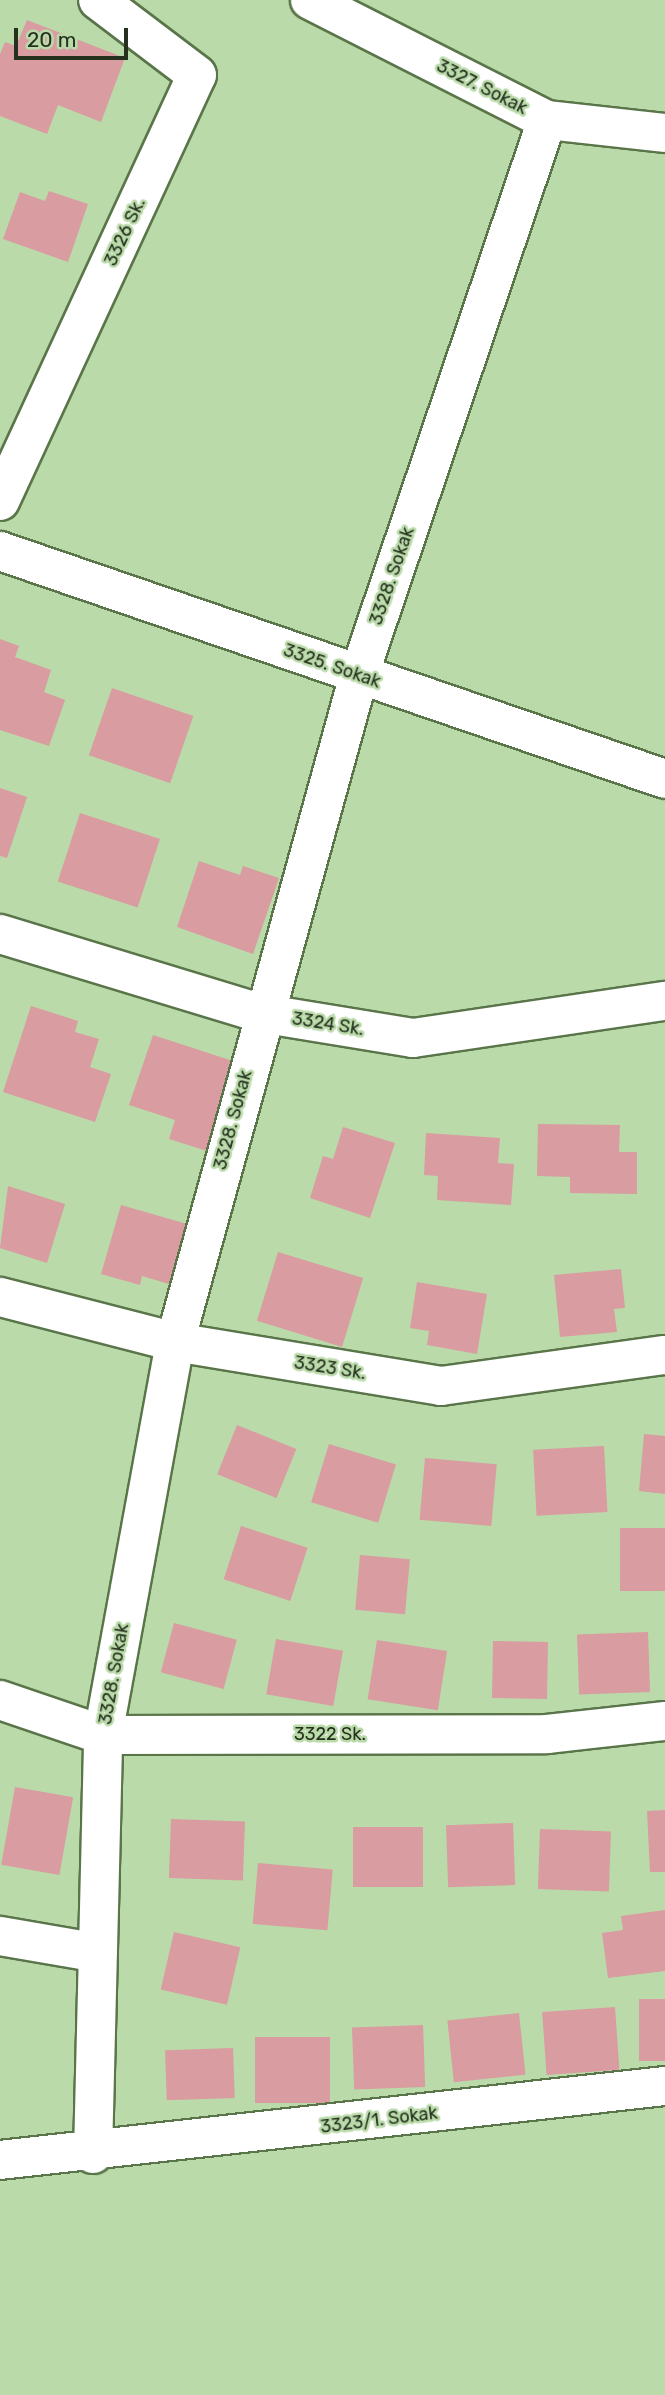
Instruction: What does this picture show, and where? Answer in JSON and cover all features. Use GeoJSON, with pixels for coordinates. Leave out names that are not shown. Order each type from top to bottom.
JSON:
{"type":"FeatureCollection","features":[{"type":"Feature","properties":{"kind":"street","name":"3326 Sk."},"geometry":{"type":"LineString","coordinates":[[0,500],[197,75],[98,0]]}},
{"type":"Feature","properties":{"kind":"street","name":"3327. Sokak"},"geometry":{"type":"LineString","coordinates":[[310,0],[547,120],[665,133]]}},
{"type":"Feature","properties":{"kind":"street","name":"3328. Sokak"},"geometry":{"type":"LineString","coordinates":[[93,2154],[103,1735],[174,1342],[260,1013],[359,675],[547,120]]}},
{"type":"Feature","properties":{"kind":"street","name":"3325. Sokak"},"geometry":{"type":"LineString","coordinates":[[0,551],[665,779]]}},
{"type":"Feature","properties":{"kind":"street","name":"3324 Sk."},"geometry":{"type":"LineString","coordinates":[[0,934],[260,1013],[413,1038],[665,1001]]}},
{"type":"Feature","properties":{"kind":"street","name":"3323 Sk."},"geometry":{"type":"LineString","coordinates":[[0,1297],[174,1342],[441,1386],[665,1355]]}},
{"type":"Feature","properties":{"kind":"street","name":"3322 Sk."},"geometry":{"type":"LineString","coordinates":[[0,1700],[103,1735],[547,1734],[665,1721]]}},
{"type":"Feature","properties":{"kind":"street"},"geometry":{"type":"LineString","coordinates":[[0,1936],[99,1953]]}},
{"type":"Feature","properties":{"kind":"street","name":"3323/1. Sokak"},"geometry":{"type":"LineString","coordinates":[[0,2160],[93,2154],[665,2086]]}},
{"type":"Feature","properties":{"kind":"building"},"geometry":{"type":"Polygon","coordinates":[[[27,20],[125,58],[101,122],[58,105],[47,134],[0,116],[0,54],[5,42],[16,46],[27,20]]]}},
{"type":"Feature","properties":{"kind":"building"},"geometry":{"type":"Polygon","coordinates":[[[49,191],[88,204],[68,262],[3,239],[20,192],[45,201],[49,191]]]}},
{"type":"Feature","properties":{"kind":"building"},"geometry":{"type":"Polygon","coordinates":[[[0,639],[19,646],[15,657],[51,670],[44,692],[65,700],[49,746],[0,730],[0,639]]]}},
{"type":"Feature","properties":{"kind":"building"},"geometry":{"type":"Polygon","coordinates":[[[112,688],[193,716],[170,783],[89,755],[112,688]]]}},
{"type":"Feature","properties":{"kind":"building"},"geometry":{"type":"Polygon","coordinates":[[[0,788],[27,797],[7,858],[0,856],[0,788]]]}},
{"type":"Feature","properties":{"kind":"building"},"geometry":{"type":"Polygon","coordinates":[[[80,813],[160,839],[138,907],[58,881],[80,813]]]}},
{"type":"Feature","properties":{"kind":"building"},"geometry":{"type":"Polygon","coordinates":[[[199,861],[240,875],[243,866],[279,878],[253,954],[177,927],[199,861]]]}},
{"type":"Feature","properties":{"kind":"building"},"geometry":{"type":"Polygon","coordinates":[[[31,1006],[78,1021],[75,1032],[99,1039],[90,1067],[111,1074],[95,1122],[3,1092],[31,1006]]]}},
{"type":"Feature","properties":{"kind":"building"},"geometry":{"type":"Polygon","coordinates":[[[153,1035],[236,1062],[207,1151],[169,1139],[175,1120],[129,1105],[153,1035]]]}},
{"type":"Feature","properties":{"kind":"building"},"geometry":{"type":"Polygon","coordinates":[[[538,1124],[620,1125],[619,1152],[637,1152],[637,1194],[570,1193],[570,1177],[537,1176],[538,1124]]]}},
{"type":"Feature","properties":{"kind":"building"},"geometry":{"type":"Polygon","coordinates":[[[343,1127],[395,1143],[370,1218],[310,1198],[323,1156],[333,1159],[343,1127]]]}},
{"type":"Feature","properties":{"kind":"building"},"geometry":{"type":"Polygon","coordinates":[[[426,1133],[500,1138],[498,1163],[514,1164],[511,1205],[437,1200],[438,1176],[424,1175],[426,1133]]]}},
{"type":"Feature","properties":{"kind":"building"},"geometry":{"type":"Polygon","coordinates":[[[8,1186],[65,1204],[47,1263],[0,1248],[8,1186]]]}},
{"type":"Feature","properties":{"kind":"building"},"geometry":{"type":"Polygon","coordinates":[[[121,1205],[187,1224],[169,1284],[142,1276],[140,1285],[101,1274],[121,1205]]]}},
{"type":"Feature","properties":{"kind":"building"},"geometry":{"type":"Polygon","coordinates":[[[278,1252],[363,1278],[342,1347],[257,1321],[278,1252]]]}},
{"type":"Feature","properties":{"kind":"building"},"geometry":{"type":"Polygon","coordinates":[[[621,1269],[625,1308],[614,1309],[617,1332],[560,1337],[554,1275],[621,1269]]]}},
{"type":"Feature","properties":{"kind":"building"},"geometry":{"type":"Polygon","coordinates":[[[417,1282],[487,1294],[477,1354],[427,1345],[429,1331],[410,1328],[417,1282]]]}},
{"type":"Feature","properties":{"kind":"building"},"geometry":{"type":"Polygon","coordinates":[[[237,1425],[296,1449],[276,1498],[217,1474],[237,1425]]]}},
{"type":"Feature","properties":{"kind":"building"},"geometry":{"type":"Polygon","coordinates":[[[644,1434],[665,1436],[665,1494],[639,1491],[644,1434]]]}},
{"type":"Feature","properties":{"kind":"building"},"geometry":{"type":"Polygon","coordinates":[[[329,1444],[396,1464],[378,1523],[311,1502],[329,1444]]]}},
{"type":"Feature","properties":{"kind":"building"},"geometry":{"type":"Polygon","coordinates":[[[604,1446],[607,1512],[537,1516],[533,1450],[604,1446]]]}},
{"type":"Feature","properties":{"kind":"building"},"geometry":{"type":"Polygon","coordinates":[[[425,1458],[497,1464],[491,1526],[420,1520],[425,1458]]]}},
{"type":"Feature","properties":{"kind":"building"},"geometry":{"type":"Polygon","coordinates":[[[241,1526],[308,1548],[290,1601],[224,1579],[241,1526]]]}},
{"type":"Feature","properties":{"kind":"building"},"geometry":{"type":"Polygon","coordinates":[[[620,1528],[665,1528],[665,1591],[620,1591],[620,1528]]]}},
{"type":"Feature","properties":{"kind":"building"},"geometry":{"type":"Polygon","coordinates":[[[360,1555],[410,1559],[405,1614],[355,1610],[360,1555]]]}},
{"type":"Feature","properties":{"kind":"building"},"geometry":{"type":"Polygon","coordinates":[[[174,1623],[237,1640],[224,1689],[161,1672],[174,1623]]]}},
{"type":"Feature","properties":{"kind":"building"},"geometry":{"type":"Polygon","coordinates":[[[648,1632],[650,1692],[579,1694],[577,1634],[648,1632]]]}},
{"type":"Feature","properties":{"kind":"building"},"geometry":{"type":"Polygon","coordinates":[[[276,1639],[343,1651],[333,1706],[266,1694],[276,1639]]]}},
{"type":"Feature","properties":{"kind":"building"},"geometry":{"type":"Polygon","coordinates":[[[377,1640],[447,1651],[438,1710],[368,1699],[377,1640]]]}},
{"type":"Feature","properties":{"kind":"building"},"geometry":{"type":"Polygon","coordinates":[[[493,1641],[548,1642],[547,1699],[492,1698],[493,1641]]]}},
{"type":"Feature","properties":{"kind":"building"},"geometry":{"type":"Polygon","coordinates":[[[15,1787],[73,1797],[59,1875],[1,1865],[15,1787]]]}},
{"type":"Feature","properties":{"kind":"building"},"geometry":{"type":"Polygon","coordinates":[[[665,1810],[665,1872],[650,1872],[647,1811],[665,1810]]]}},
{"type":"Feature","properties":{"kind":"building"},"geometry":{"type":"Polygon","coordinates":[[[171,1819],[245,1822],[243,1881],[169,1878],[171,1819]]]}},
{"type":"Feature","properties":{"kind":"building"},"geometry":{"type":"Polygon","coordinates":[[[513,1823],[515,1885],[448,1887],[446,1825],[513,1823]]]}},
{"type":"Feature","properties":{"kind":"building"},"geometry":{"type":"Polygon","coordinates":[[[353,1827],[423,1827],[423,1887],[353,1887],[353,1827]]]}},
{"type":"Feature","properties":{"kind":"building"},"geometry":{"type":"Polygon","coordinates":[[[540,1829],[611,1831],[609,1891],[538,1889],[540,1829]]]}},
{"type":"Feature","properties":{"kind":"building"},"geometry":{"type":"Polygon","coordinates":[[[258,1863],[333,1870],[327,1930],[253,1924],[258,1863]]]}},
{"type":"Feature","properties":{"kind":"building"},"geometry":{"type":"Polygon","coordinates":[[[665,1910],[665,1971],[608,1978],[602,1933],[623,1930],[621,1916],[665,1910]]]}},
{"type":"Feature","properties":{"kind":"building"},"geometry":{"type":"Polygon","coordinates":[[[174,1932],[240,1947],[227,2005],[161,1989],[174,1932]]]}},
{"type":"Feature","properties":{"kind":"building"},"geometry":{"type":"Polygon","coordinates":[[[639,1999],[665,1999],[665,2061],[639,2061],[639,1999]]]}},
{"type":"Feature","properties":{"kind":"building"},"geometry":{"type":"Polygon","coordinates":[[[615,2007],[619,2070],[547,2075],[542,2012],[615,2007]]]}},
{"type":"Feature","properties":{"kind":"building"},"geometry":{"type":"Polygon","coordinates":[[[519,2013],[525,2075],[454,2082],[447,2021],[519,2013]]]}},
{"type":"Feature","properties":{"kind":"building"},"geometry":{"type":"Polygon","coordinates":[[[423,2025],[425,2087],[354,2089],[352,2027],[423,2025]]]}},
{"type":"Feature","properties":{"kind":"building"},"geometry":{"type":"Polygon","coordinates":[[[255,2037],[330,2037],[330,2103],[255,2103],[255,2037]]]}},
{"type":"Feature","properties":{"kind":"building"},"geometry":{"type":"Polygon","coordinates":[[[233,2048],[235,2098],[167,2100],[165,2050],[233,2048]]]}}]}
